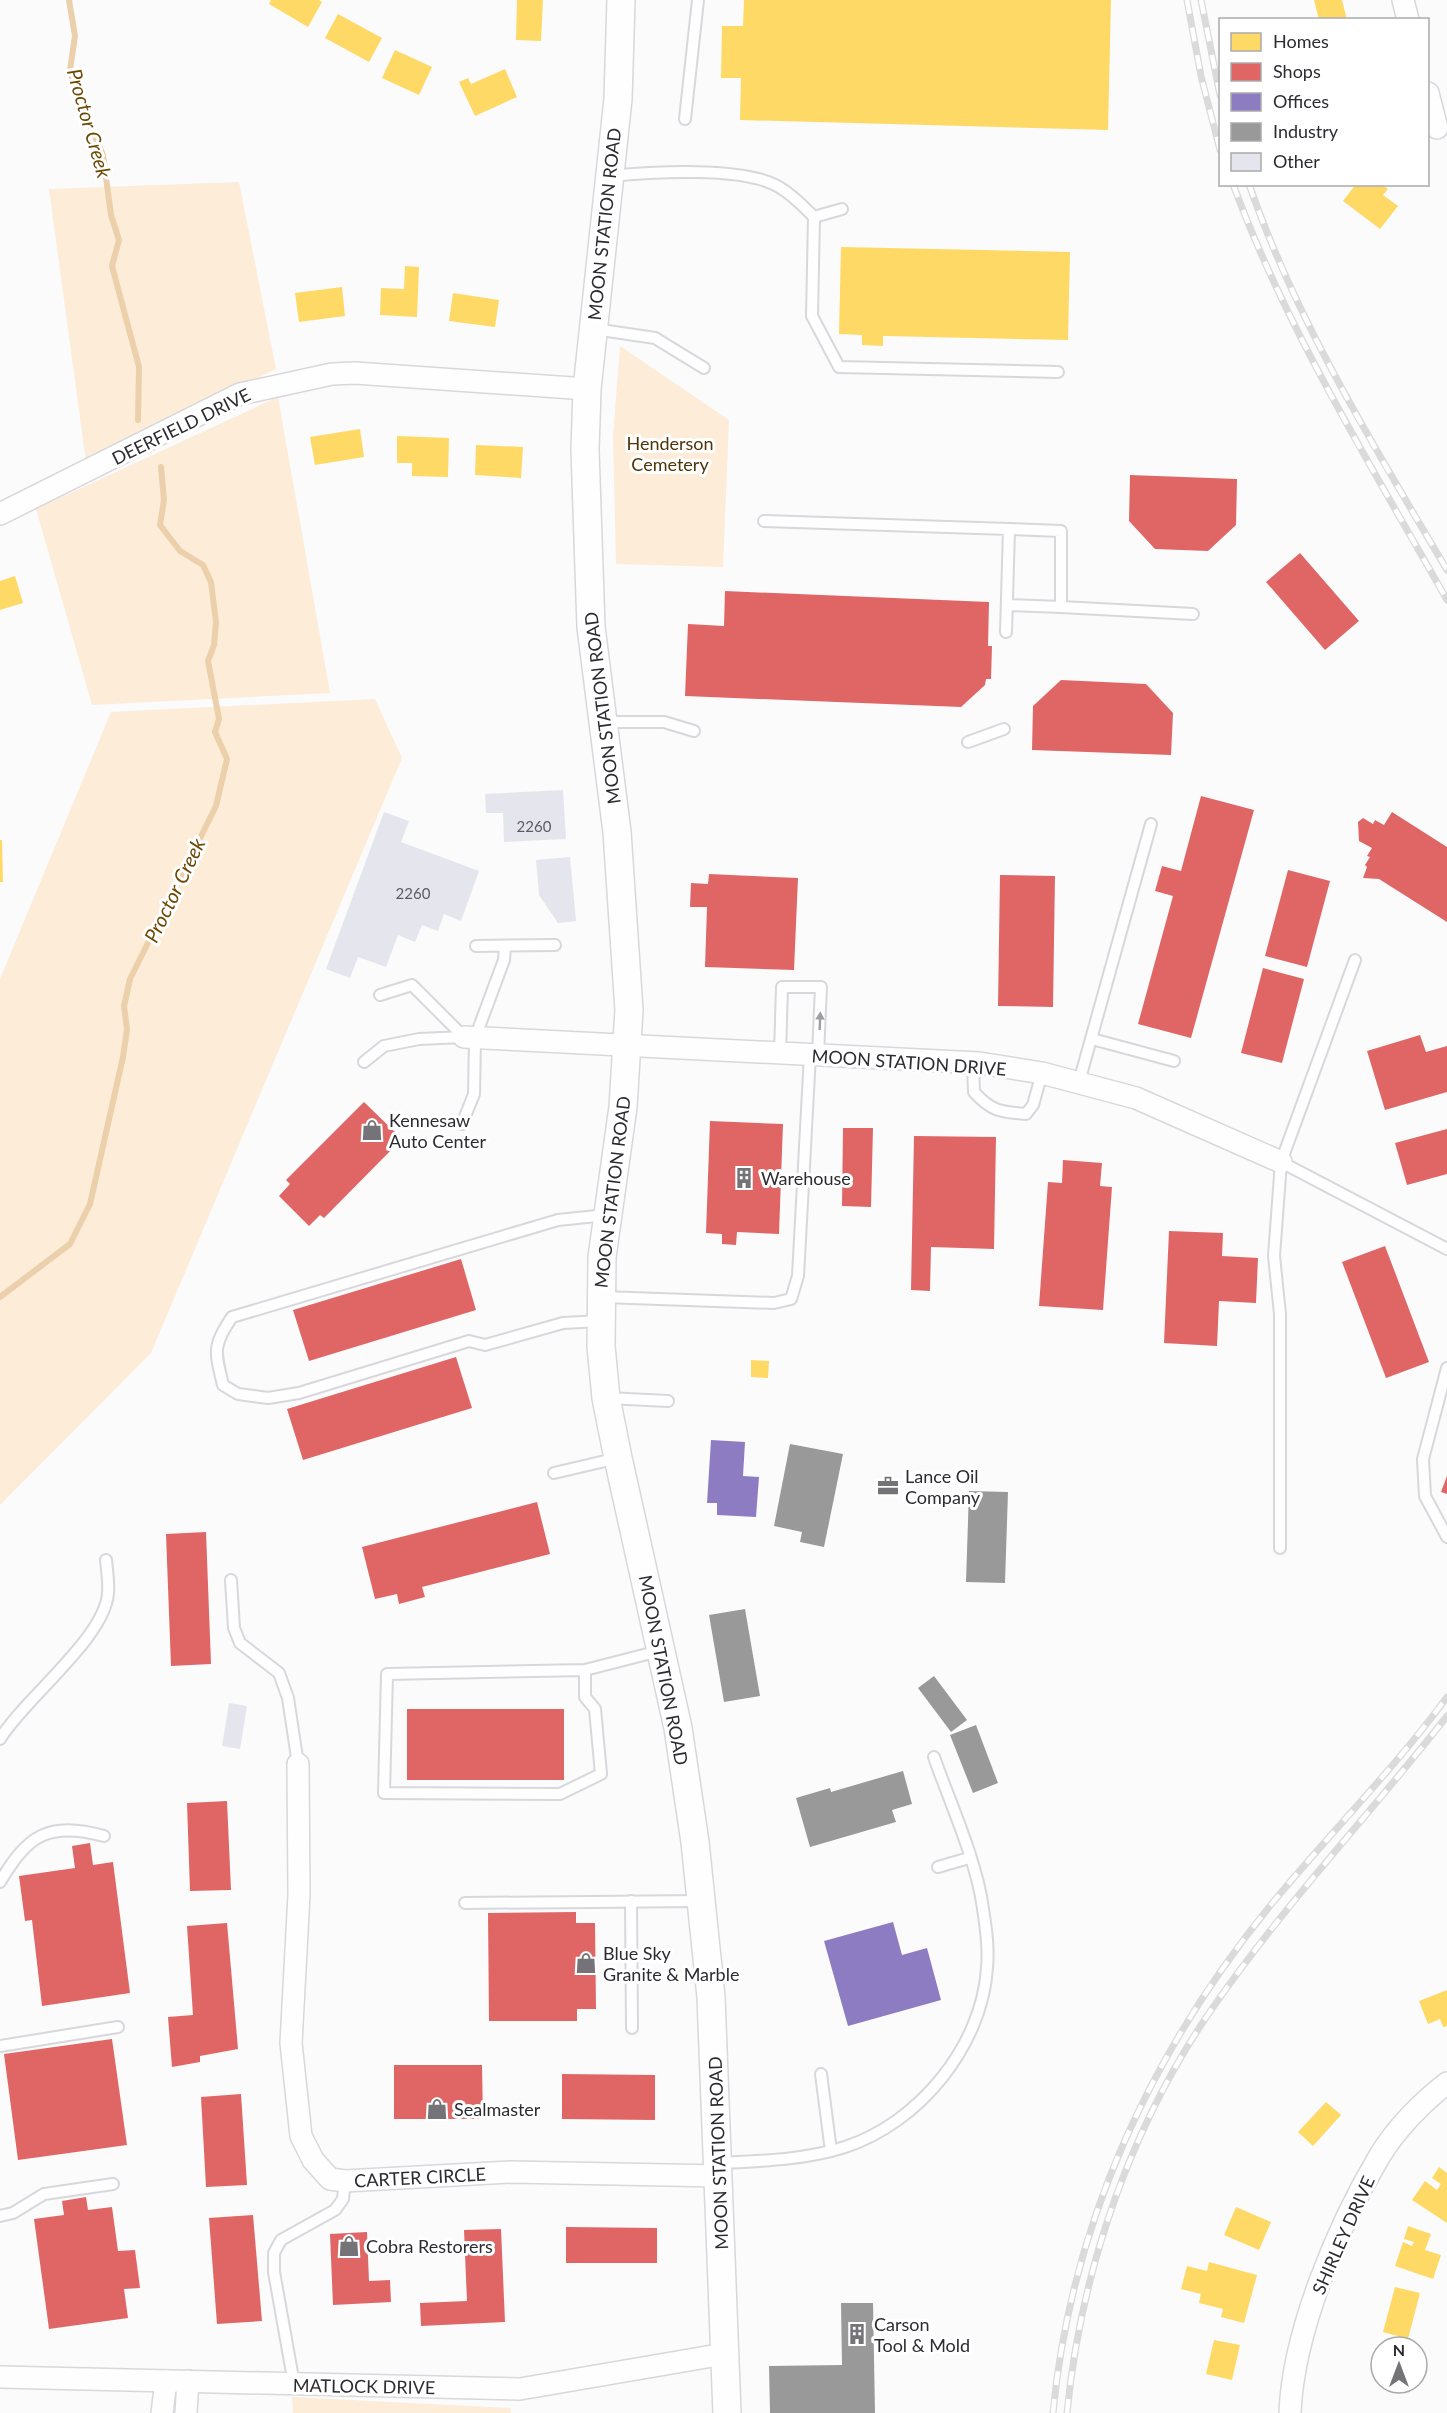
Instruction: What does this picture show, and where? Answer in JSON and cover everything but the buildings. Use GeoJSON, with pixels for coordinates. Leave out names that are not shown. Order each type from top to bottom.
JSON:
{"type":"FeatureCollection","features":[{"type":"Feature","properties":{"kind":"street","name":"MOON STATION ROAD"},"geometry":{"type":"LineString","coordinates":[[621,0],[618,99],[587,389],[585,450],[588,573],[623,909],[629,1010],[623,1107],[607,1215],[600,1309],[606,1398],[663,1650],[678,1728],[701,1901],[711,1997],[727,2413]]}},
{"type":"Feature","properties":{"kind":"street"},"geometry":{"type":"LineString","coordinates":[[1403,0],[1408,18]]}},
{"type":"Feature","properties":{"kind":"street"},"geometry":{"type":"LineString","coordinates":[[1429,97],[1437,128]]}},
{"type":"Feature","properties":{"kind":"street","name":"DEERFIELD DRIVE"},"geometry":{"type":"LineString","coordinates":[[0,514],[240,394],[286,383],[332,374],[355,373],[587,389]]}},
{"type":"Feature","properties":{"kind":"street","name":"MOON STATION DRIVE"},"geometry":{"type":"LineString","coordinates":[[469,1037],[628,1047],[974,1063],[1042,1073],[1136,1098],[1281,1162]]}},
{"type":"Feature","properties":{"kind":"street","name":"CARTER CIRCLE"},"geometry":{"type":"LineString","coordinates":[[298,1764],[299,1895],[291,2043],[301,2136],[313,2160],[330,2179],[345,2181],[511,2172],[719,2170]]}},
{"type":"Feature","properties":{"kind":"street","name":"SHIRLEY DRIVE"},"geometry":{"type":"LineString","coordinates":[[1290,2413],[1299,2356],[1311,2311],[1326,2265],[1348,2216],[1380,2155],[1434,2093],[1447,2084]]}},
{"type":"Feature","properties":{"kind":"street","name":"MATLOCK DRIVE"},"geometry":{"type":"LineString","coordinates":[[0,2377],[520,2389],[724,2354]]}},
{"type":"Feature","properties":{"kind":"street"},"geometry":{"type":"LineString","coordinates":[[162,2413],[166,2381]]}},
{"type":"Feature","properties":{"kind":"street"},"geometry":{"type":"LineString","coordinates":[[186,2413],[188,2381]]}},
{"type":"Feature","properties":{"kind":"lane"},"geometry":{"type":"LineString","coordinates":[[685,119],[698,0]]}},
{"type":"Feature","properties":{"kind":"lane"},"geometry":{"type":"LineString","coordinates":[[609,176],[655,172],[750,178],[777,186],[798,201],[814,217],[812,316],[839,367],[1058,372]]}},
{"type":"Feature","properties":{"kind":"lane"},"geometry":{"type":"LineString","coordinates":[[814,217],[842,209]]}},
{"type":"Feature","properties":{"kind":"lane"},"geometry":{"type":"LineString","coordinates":[[593,328],[655,338],[704,368]]}},
{"type":"Feature","properties":{"kind":"lane"},"geometry":{"type":"LineString","coordinates":[[764,521],[1061,531],[1061,607]]}},
{"type":"Feature","properties":{"kind":"lane"},"geometry":{"type":"LineString","coordinates":[[1006,632],[1009,529]]}},
{"type":"Feature","properties":{"kind":"lane"},"geometry":{"type":"LineString","coordinates":[[1007,605],[1193,614]]}},
{"type":"Feature","properties":{"kind":"lane"},"geometry":{"type":"LineString","coordinates":[[602,722],[664,722],[694,731]]}},
{"type":"Feature","properties":{"kind":"lane"},"geometry":{"type":"LineString","coordinates":[[968,742],[1004,729]]}},
{"type":"Feature","properties":{"kind":"lane"},"geometry":{"type":"LineString","coordinates":[[1080,1082],[1151,824]]}},
{"type":"Feature","properties":{"kind":"lane"},"geometry":{"type":"LineString","coordinates":[[476,946],[555,945]]}},
{"type":"Feature","properties":{"kind":"lane"},"geometry":{"type":"LineString","coordinates":[[462,1124],[474,1094],[469,1037],[504,960],[505,946]]}},
{"type":"Feature","properties":{"kind":"lane"},"geometry":{"type":"LineString","coordinates":[[1280,1548],[1280,1314],[1274,1256],[1281,1162],[1355,960]]}},
{"type":"Feature","properties":{"kind":"lane"},"geometry":{"type":"LineString","coordinates":[[380,995],[412,985],[469,1037]]}},
{"type":"Feature","properties":{"kind":"lane"},"geometry":{"type":"LineString","coordinates":[[607,1215],[558,1220],[232,1317],[217,1339],[215,1354],[223,1385],[238,1394],[268,1398],[299,1393],[469,1341],[485,1345],[563,1323],[600,1309],[774,1303],[791,1299],[798,1276],[821,987],[782,987],[780,1054]]}},
{"type":"Feature","properties":{"kind":"lane"},"geometry":{"type":"LineString","coordinates":[[364,1062],[384,1046],[419,1039],[469,1037]]}},
{"type":"Feature","properties":{"kind":"lane"},"geometry":{"type":"LineString","coordinates":[[1092,1039],[1174,1061]]}},
{"type":"Feature","properties":{"kind":"lane"},"geometry":{"type":"LineString","coordinates":[[974,1063],[974,1092],[988,1108],[1009,1113],[1026,1114],[1033,1105],[1042,1073]]}},
{"type":"Feature","properties":{"kind":"lane"},"geometry":{"type":"LineString","coordinates":[[1281,1162],[1447,1249]]}},
{"type":"Feature","properties":{"kind":"lane"},"geometry":{"type":"LineString","coordinates":[[1447,1368],[1423,1459],[1425,1496],[1447,1537]]}},
{"type":"Feature","properties":{"kind":"lane"},"geometry":{"type":"LineString","coordinates":[[606,1398],[669,1401]]}},
{"type":"Feature","properties":{"kind":"lane"},"geometry":{"type":"LineString","coordinates":[[554,1473],[618,1458]]}},
{"type":"Feature","properties":{"kind":"lane"},"geometry":{"type":"LineString","coordinates":[[0,1739],[70,1658],[101,1617],[108,1594],[106,1560]]}},
{"type":"Feature","properties":{"kind":"lane"},"geometry":{"type":"LineString","coordinates":[[231,1580],[234,1628],[240,1643],[279,1673],[288,1698],[298,1764]]}},
{"type":"Feature","properties":{"kind":"lane"},"geometry":{"type":"LineString","coordinates":[[585,1670],[585,1697],[595,1709],[601,1774],[560,1794],[384,1793],[387,1674],[585,1670],[663,1650]]}},
{"type":"Feature","properties":{"kind":"lane"},"geometry":{"type":"LineString","coordinates":[[719,2170],[831,2151],[865,2139],[906,2115],[944,2076],[957,2056],[976,2013],[987,1969],[983,1906],[969,1858],[933,1757]]}},
{"type":"Feature","properties":{"kind":"lane"},"geometry":{"type":"LineString","coordinates":[[0,1882],[18,1852],[33,1838],[56,1831],[84,1830],[104,1836]]}},
{"type":"Feature","properties":{"kind":"lane"},"geometry":{"type":"LineString","coordinates":[[938,1868],[969,1858]]}},
{"type":"Feature","properties":{"kind":"lane"},"geometry":{"type":"LineString","coordinates":[[631,1901],[632,2028]]}},
{"type":"Feature","properties":{"kind":"lane"},"geometry":{"type":"LineString","coordinates":[[465,1903],[701,1901]]}},
{"type":"Feature","properties":{"kind":"lane"},"geometry":{"type":"LineString","coordinates":[[0,2046],[118,2027]]}},
{"type":"Feature","properties":{"kind":"lane"},"geometry":{"type":"LineString","coordinates":[[821,2074],[831,2151]]}},
{"type":"Feature","properties":{"kind":"lane"},"geometry":{"type":"LineString","coordinates":[[294,2384],[274,2272],[274,2253],[281,2240],[335,2210],[343,2199],[345,2181]]}},
{"type":"Feature","properties":{"kind":"lane"},"geometry":{"type":"LineString","coordinates":[[0,2216],[13,2213],[44,2194],[113,2184]]}},
{"type":"Feature","properties":{"kind":"green space"},"geometry":{"type":"Polygon","coordinates":[[[239,182],[276,369],[86,462],[49,189],[239,182]]]}},
{"type":"Feature","properties":{"kind":"green space","name":"Henderson Cemetery"},"geometry":{"type":"Polygon","coordinates":[[[620,346],[729,420],[723,567],[616,564],[613,437],[620,346]]]}},
{"type":"Feature","properties":{"kind":"green space"},"geometry":{"type":"Polygon","coordinates":[[[278,397],[330,693],[92,705],[36,509],[278,397]]]}},
{"type":"Feature","properties":{"kind":"green space"},"geometry":{"type":"Polygon","coordinates":[[[375,699],[402,758],[151,1353],[0,1505],[0,979],[111,712],[375,699]]]}},
{"type":"Feature","properties":{"kind":"green space"},"geometry":{"type":"Polygon","coordinates":[[[292,2397],[510,2408],[511,2413],[293,2413],[292,2397]]]}},
{"type":"Feature","properties":{"kind":"waterway","name":"Proctor Creek"},"geometry":{"type":"LineString","coordinates":[[69,0],[75,36],[70,70],[75,90],[103,155],[111,215],[119,240],[112,266],[139,367],[138,420]]}},
{"type":"Feature","properties":{"kind":"waterway","name":"Proctor Creek"},"geometry":{"type":"LineString","coordinates":[[0,1297],[70,1244],[90,1204],[123,1057],[127,1029],[124,1006],[130,979],[216,806],[227,759],[215,732],[219,719],[208,661],[214,645],[216,622],[211,582],[203,565],[180,551],[160,525],[164,500],[161,467]]}},
{"type":"Feature","properties":{"kind":"railway"},"geometry":{"type":"LineString","coordinates":[[1187,0],[1201,76],[1219,146]]}},
{"type":"Feature","properties":{"kind":"railway"},"geometry":{"type":"LineString","coordinates":[[1201,0],[1219,90]]}},
{"type":"Feature","properties":{"kind":"railway"},"geometry":{"type":"LineString","coordinates":[[1234,186],[1255,239],[1304,345],[1447,600]]}},
{"type":"Feature","properties":{"kind":"railway"},"geometry":{"type":"LineString","coordinates":[[1250,186],[1268,235],[1313,334],[1338,382],[1447,570]]}},
{"type":"Feature","properties":{"kind":"railway"},"geometry":{"type":"LineString","coordinates":[[1053,2413],[1063,2342],[1078,2273],[1099,2206],[1125,2141],[1156,2077],[1191,2016],[1231,1957],[1274,1901],[1406,1750],[1447,1697]]}},
{"type":"Feature","properties":{"kind":"railway"},"geometry":{"type":"LineString","coordinates":[[1067,2413],[1084,2304],[1098,2251],[1115,2198],[1159,2097],[1186,2049],[1243,1966],[1300,1893],[1447,1716]]}},
{"type":"Feature","properties":{"kind":"place","name":"Kennesaw Auto Center"},"geometry":{"type":"Point","coordinates":[372,1130]}},
{"type":"Feature","properties":{"kind":"place","name":"Warehouse"},"geometry":{"type":"Point","coordinates":[744,1178]}},
{"type":"Feature","properties":{"kind":"place","name":"Lance Oil Company"},"geometry":{"type":"Point","coordinates":[888,1486]}},
{"type":"Feature","properties":{"kind":"place","name":"Blue Sky Granite & Marble"},"geometry":{"type":"Point","coordinates":[586,1963]}},
{"type":"Feature","properties":{"kind":"place","name":"Sealmaster"},"geometry":{"type":"Point","coordinates":[437,2109]}},
{"type":"Feature","properties":{"kind":"place","name":"Cobra Restorers"},"geometry":{"type":"Point","coordinates":[349,2246]}},
{"type":"Feature","properties":{"kind":"place","name":"Carson Tool & Mold"},"geometry":{"type":"Point","coordinates":[857,2334]}}]}
